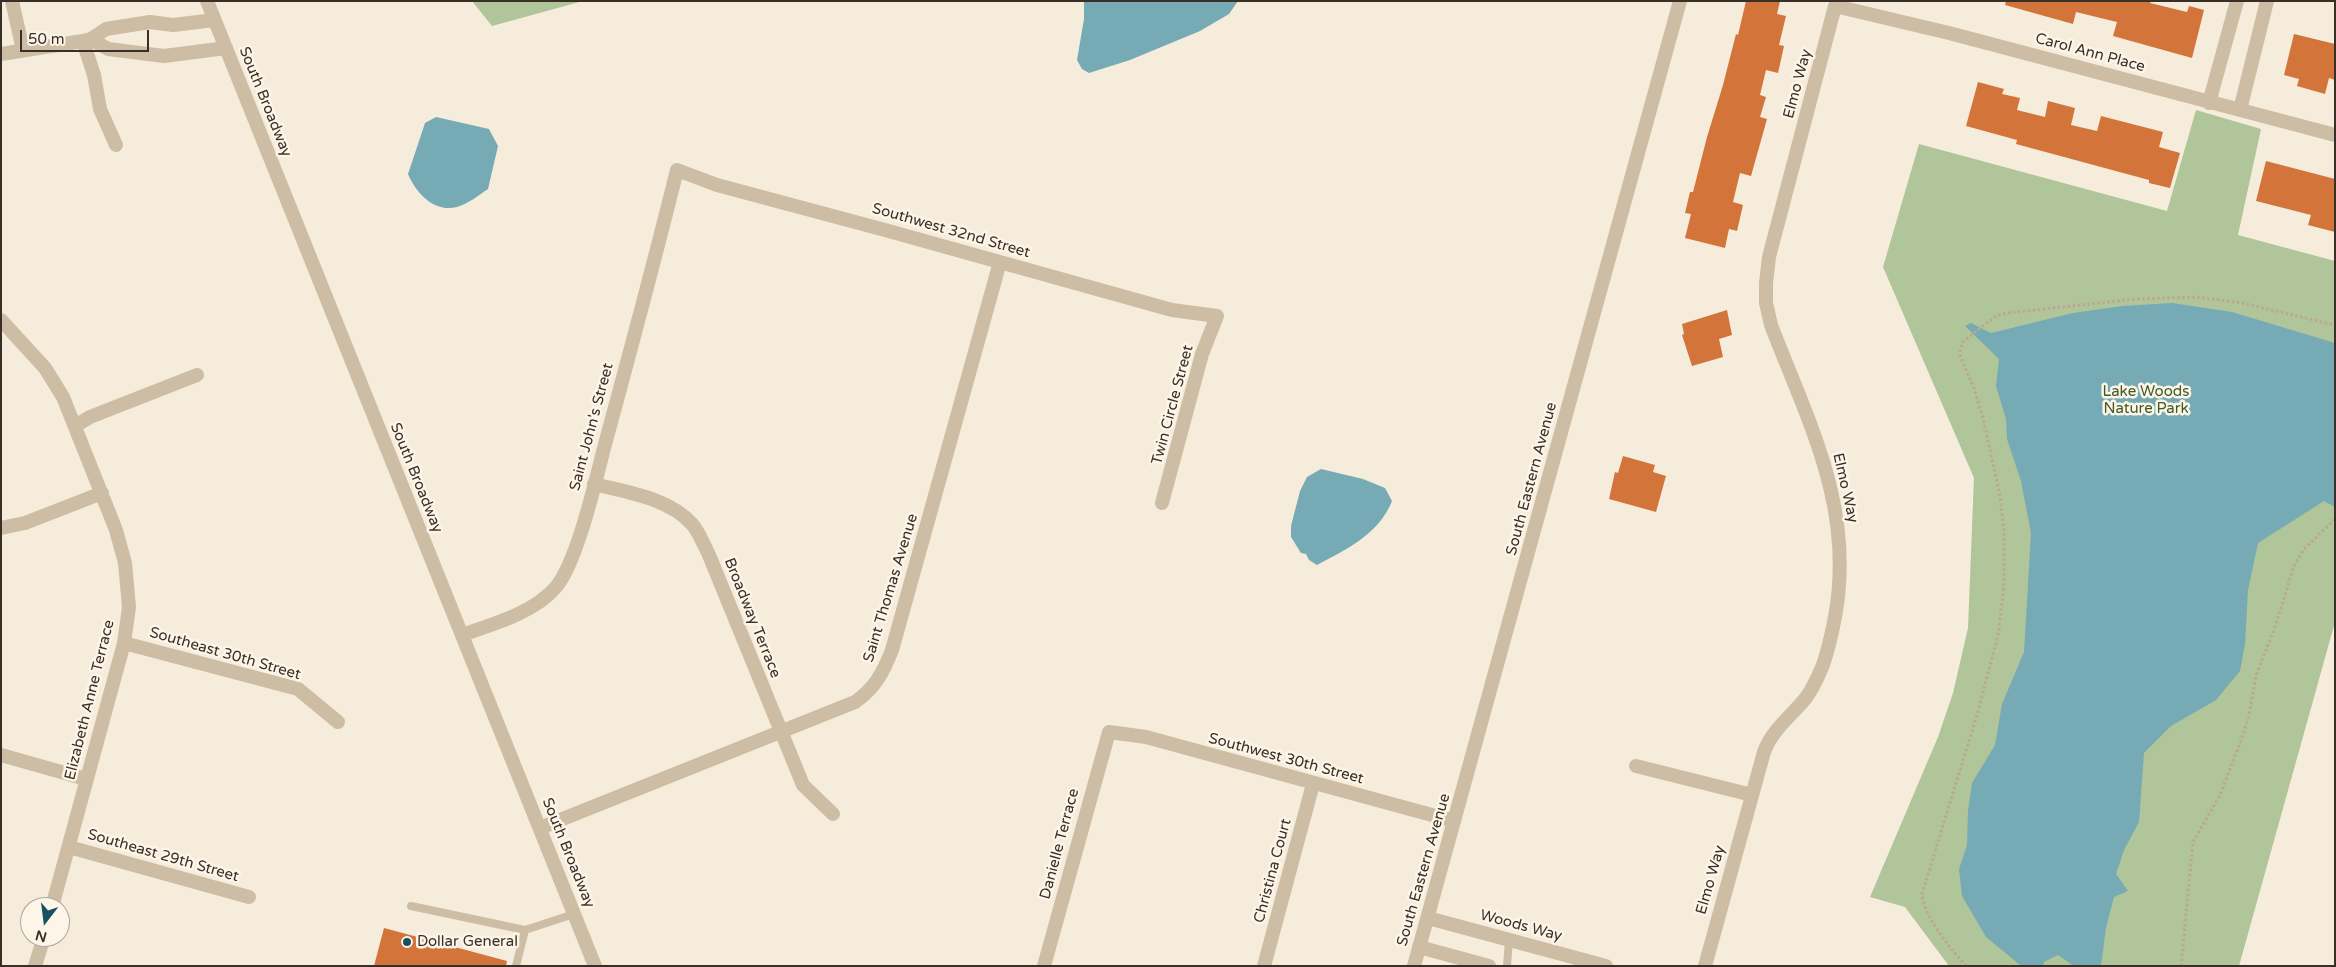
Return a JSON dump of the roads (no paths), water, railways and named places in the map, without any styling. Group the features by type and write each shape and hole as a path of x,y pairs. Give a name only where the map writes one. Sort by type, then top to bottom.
{"street":[{"path":"12,1 23,50"},
{"name":"South Broadway","path":"207,1 596,966"},
{"name":"South Eastern Avenue","path":"1414,966 1680,1"},
{"path":"2209,102 2237,1"},
{"path":"2240,110 2267,1"},
{"name":"Carol Ann Place","path":"1835,6 1949,33 2335,135"},
{"name":"Elmo Way","path":"1705,966 1770,737 1807,697 1823,664 1832,631 1841,582 1841,549 1827,470 1771,325 1766,303 1766,282 1773,242 1835,6"},
{"path":"1,54 87,40 106,29 115,27 150,22 173,25 214,20"},
{"path":"87,40 108,49 164,56 226,48"},
{"path":"87,40 100,109 116,145"},
{"name":"Saint John's Street","path":"462,635 522,611 542,600 555,588 566,572 594,484 678,170"},
{"name":"Southwest 32nd Street","path":"678,170 717,185 1172,310 1217,316"},
{"name":"Saint Thomas Avenue","path":"540,828 855,702 868,693 885,669 892,650 1000,262"},
{"name":"Twin Circle Street","path":"1162,503 1202,354 1217,316"},
{"name":"Elizabeth Anne Terrace","path":"1,320 45,368 63,396 116,530 125,563 129,607 124,643 55,897"},
{"path":"75,426 90,417 197,375"},
{"name":"Broadway Terrace","path":"594,484 666,506 682,514 693,525 709,555 802,785 833,814"},
{"path":"1,528 25,522 102,493"},
{"name":"Southeast 30th Street","path":"124,643 298,689 338,722"},
{"name":"Southwest 30th Street","path":"1109,732 1146,737 1454,821"},
{"name":"Danielle Terrace","path":"1044,966 1109,732"},
{"path":"1,755 86,779"},
{"path":"1636,766 1752,796"},
{"name":"Christina Court","path":"1264,966 1313,784"},
{"name":"Southeast 29th Street","path":"69,847 249,897"},
{"name":"Woods Way","path":"1428,918 1606,966"},
{"path":"35,966 41,947"},
{"path":"1419,947 1489,966"}],"lane":[{"path":"410,906 526,930 574,914"},
{"path":"516,966 526,930"},
{"path":"1507,966 1509,939"}],"water":[{"path":"1084,1 1238,1 1229,14 1200,31 1130,60 1089,73 1082,69 1077,60 1084,19"},
{"path":"436,117 489,129 498,146 488,189 461,206 449,208 433,204 416,188 408,174 425,123"},
{"path":"2172,303 2232,312 2335,343 2335,507 2324,501 2258,543 2248,590 2245,644 2240,671 2216,700 2171,726 2144,753 2139,822 2124,850 2116,874 2128,891 2114,897 2106,928 2101,966 2074,966 2058,955 2044,962 2043,966 2020,965 1986,937 1962,896 1959,869 1967,845 1968,811 1972,783 1995,745 2002,704 2024,652 2031,533 2021,481 2007,439 2006,419 1996,386 1999,359 1965,326 1971,323 1991,333 2073,313 2122,306"},
{"path":"1321,469 1363,479 1385,488 1392,501 1379,523 1370,532 1317,565 1309,560 1306,554 1301,553 1291,537 1291,526 1300,491 1307,477"}],"place":[{"name":"Dollar General","path":"407,942"}],"park label":[{"name":"Lake Woods Nature Park","path":"2146,400"}]}
